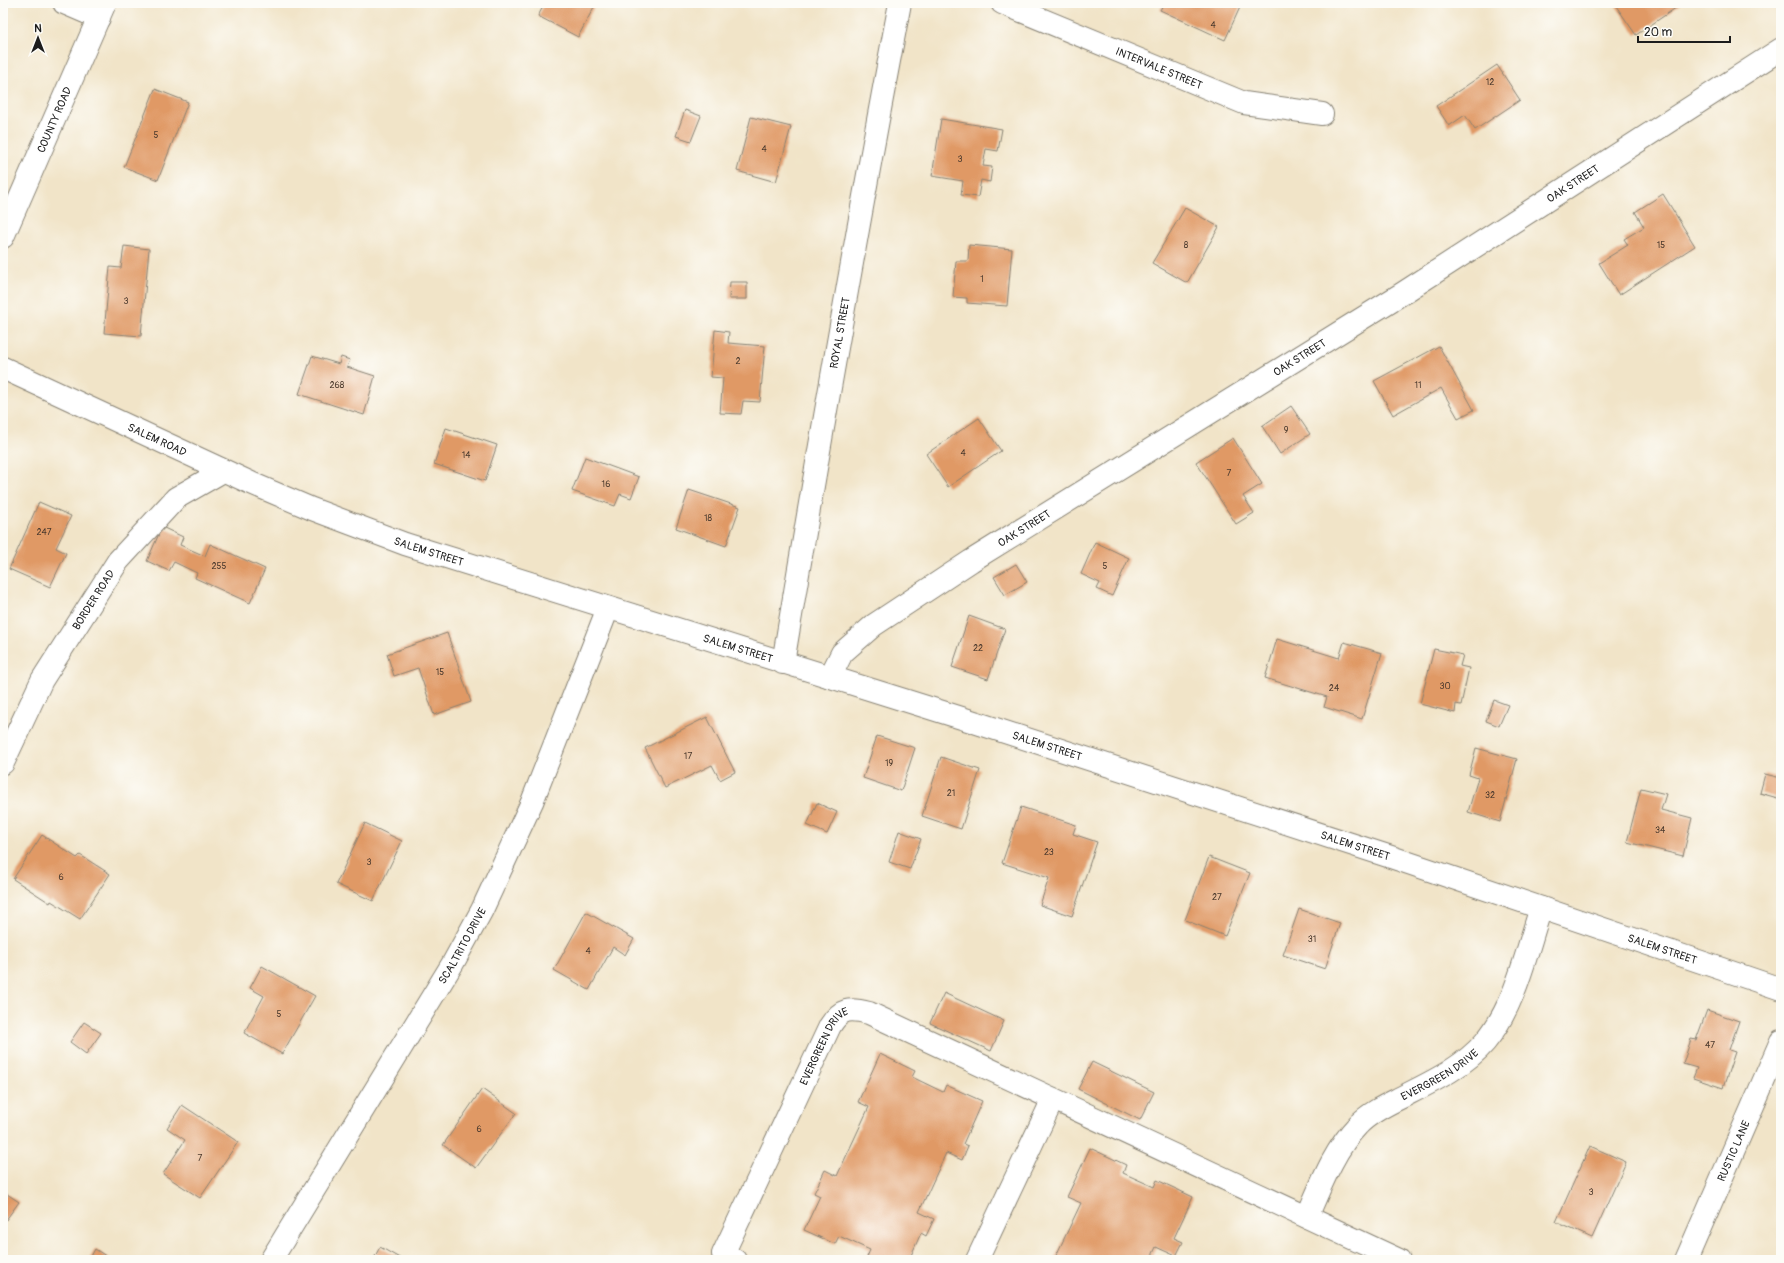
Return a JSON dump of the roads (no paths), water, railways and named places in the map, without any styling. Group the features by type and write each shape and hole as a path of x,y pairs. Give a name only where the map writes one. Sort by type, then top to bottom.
{"street":[{"path":"64,3 102,11"},
{"name":"ROYAL STREET","path":"783,662 836,343 882,88 900,3"},
{"name":"INTERVALE STREET","path":"1002,3 1244,103 1322,114"},
{"name":"COUNTY ROAD","path":"3,237 102,11"},
{"name":"OAK STREET","path":"830,677 842,653 853,642 874,625 926,590 978,556 1403,293 1781,49"},
{"name":"SALEM ROAD","path":"3,368 224,471 312,509"},
{"name":"BORDER ROAD","path":"3,763 42,680 118,561 176,498 224,471"},
{"name":"SALEM STREET","path":"312,509 419,548 1022,737 1541,908 1781,989"},
{"name":"SCALTRITO DRIVE","path":"271,1260 453,963 482,910 532,802 608,608"},
{"name":"EVERGREEN DRIVE","path":"1307,1217 1340,1148 1359,1124 1385,1106 1442,1076 1464,1062 1485,1042 1500,1020 1514,990 1541,908"},
{"name":"EVERGREEN DRIVE","path":"735,1260 723,1254 830,1026 836,1016 845,1010 858,1010 869,1013 1399,1260"},
{"name":"RUSTIC LANE","path":"1686,1260 1781,1042"},
{"path":"977,1260 1053,1099"}]}
